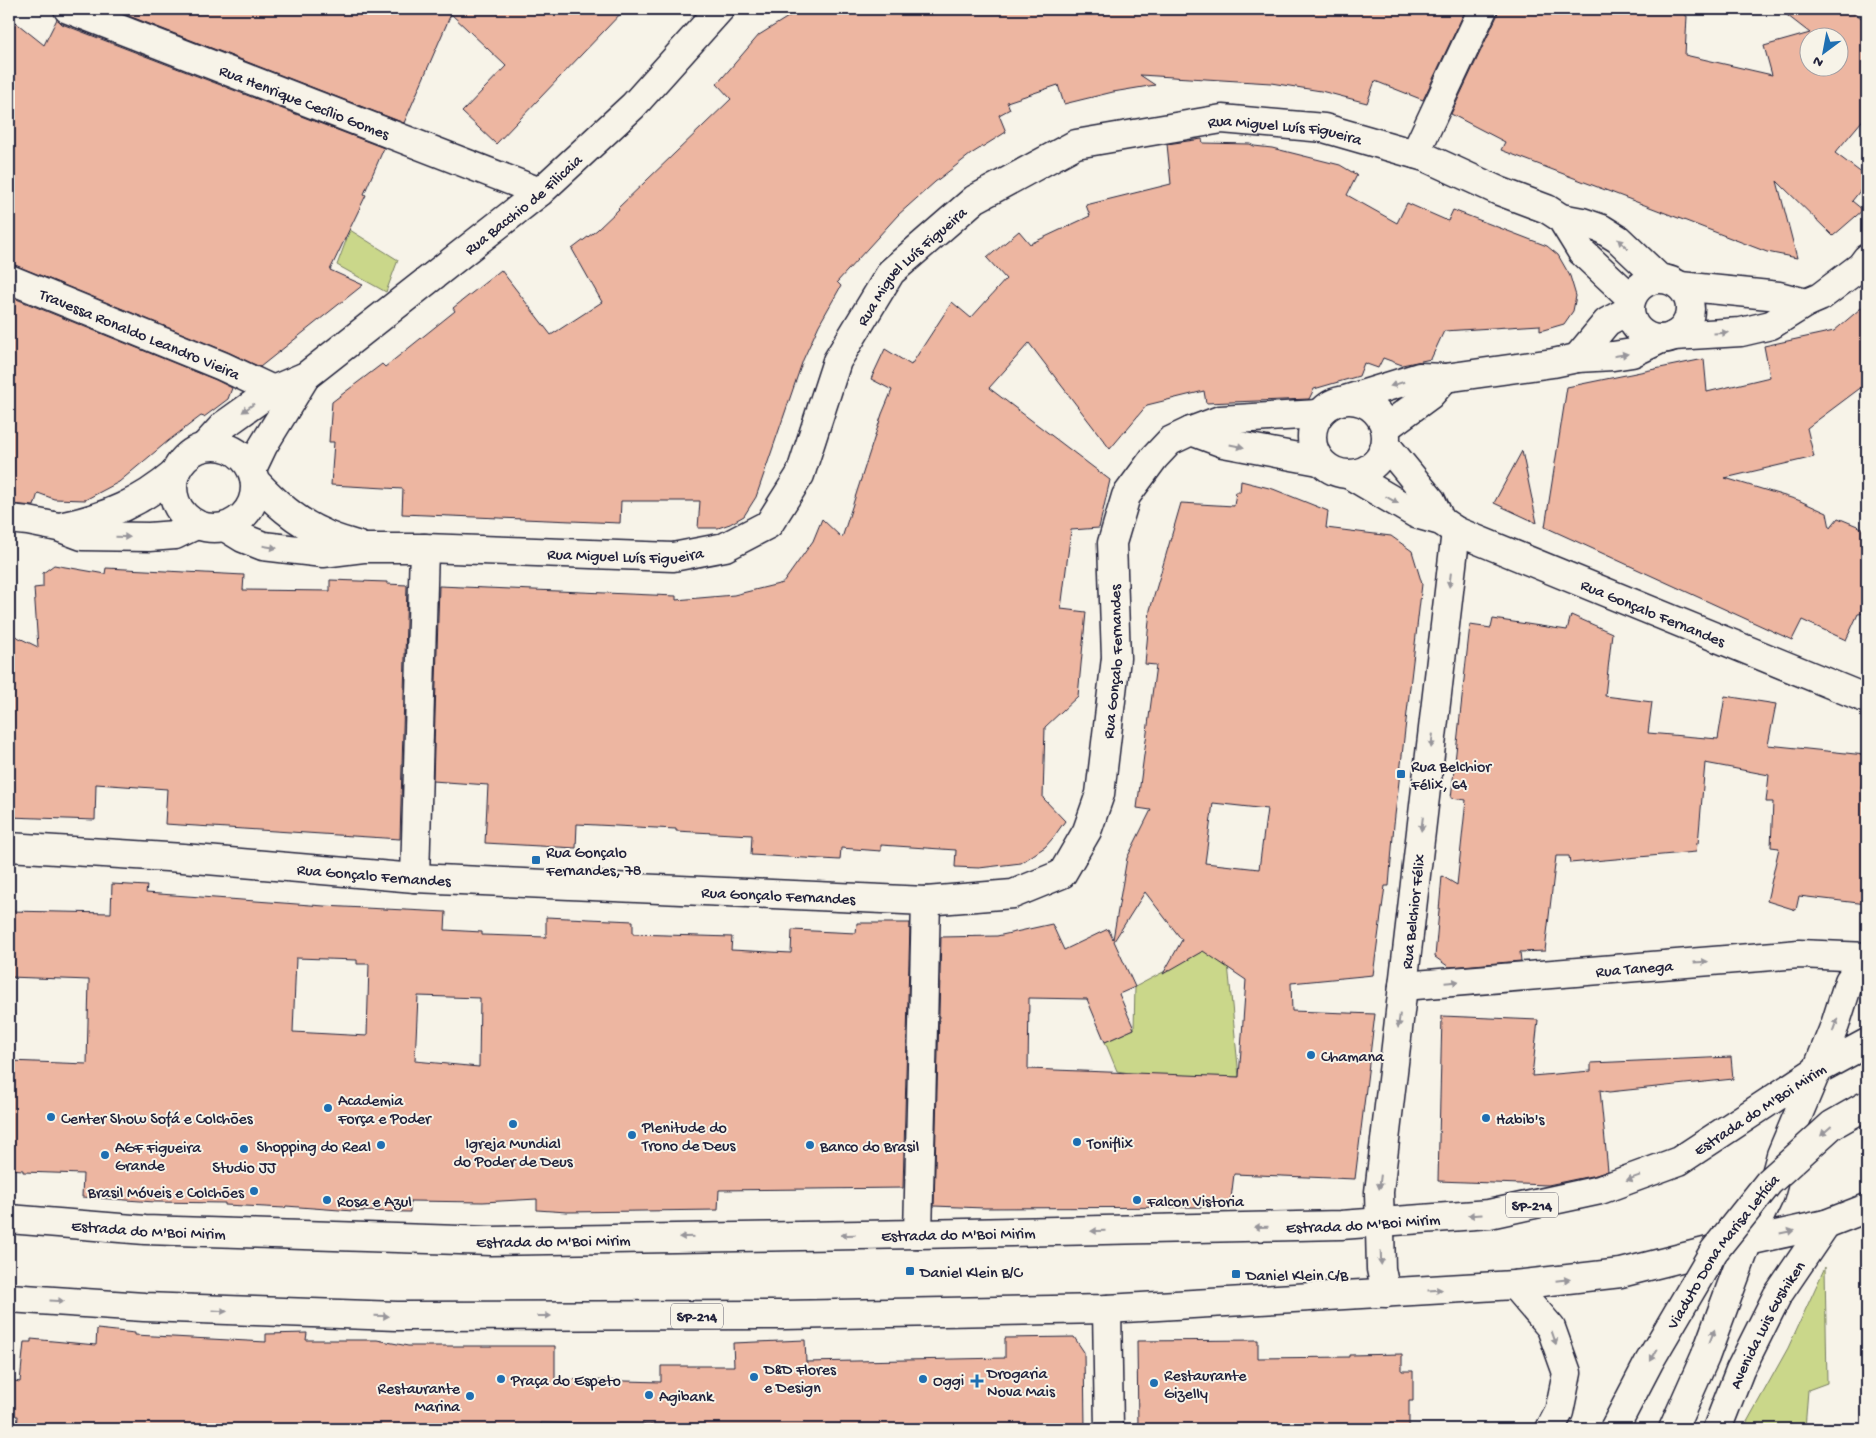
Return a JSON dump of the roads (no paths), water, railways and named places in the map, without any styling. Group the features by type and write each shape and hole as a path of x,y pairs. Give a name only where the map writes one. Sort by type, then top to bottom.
{"street":[{"name":"Rua Henrique Cecílio Gomes","path":"68,9 540,192"},
{"name":"Rua Bacchio de Filicaia","path":"205,446 224,425 273,390 306,376 540,192 633,106 720,9"},
{"path":"1415,154 1483,9"},
{"name":"Rua Miguel Luís Figueira","path":"225,527 243,538 263,546 324,553 363,548 424,548 673,557 725,547 769,524 800,475 837,361 891,272 975,199 1076,144 1222,119 1324,128 1426,157 1499,191 1546,209 1561,218 1602,229 1618,239 1669,282"},
{"path":"1561,218 1582,252 1630,304 1632,322 1639,331 1649,337 1667,338 1741,332 1771,325 1806,303 1820,297 1861,266 1867,258"},
{"name":"Travessa Ronaldo Leandro Vieira","path":"9,279 222,366 273,390"},
{"path":"1577,358 1606,322 1630,304 1637,288 1647,281 1779,296 1806,303"},
{"path":"1319,462 1312,447 1311,430 1318,414 1331,403 1419,377 1444,378 1577,358 1613,356 1632,353 1667,338 1682,329 1689,319 1690,307 1688,296 1669,282"},
{"name":"Rua Bacchio de Filicaia","path":"253,475 263,446 306,376"},
{"path":"1191,431 1222,443 1319,462 1333,472 1350,475 1366,471 1379,460 1386,436 1430,395 1444,378"},
{"path":"1348,399 1364,402 1378,413 1386,436 1448,526"},
{"name":"Rua Gonçalo Fernandes","path":"9,847 183,858 415,878 926,901 1014,894 1062,874 1087,831 1100,794 1116,658 1112,543 1126,496 1159,452 1170,441 1191,431 1220,420 1318,414"},
{"path":"205,446 219,446 232,450 244,458 253,475 255,496 249,510 239,521 225,527 210,529 196,525 184,516 175,504 172,489 174,474 181,461 192,452 205,446"},
{"path":"58,527 92,520 128,506 154,490 174,474"},
{"name":"Rua Miguel Luís Figueira","path":"253,475 273,500 297,518 321,533 363,548"},
{"name":"Rua Gonçalo Fernandes","path":"1350,475 1416,514 1867,699"},
{"path":"9,519 58,527 82,536 149,538 175,535 196,525"},
{"name":"Rua Belchior Félix","path":"1386,1293 1381,1269 1378,1192 1403,986 1448,526"},
{"path":"415,878 424,548"},
{"path":"918,1234 926,901"},
{"name":"Rua Tanega","path":"1403,986 1799,954 1867,957"},
{"path":"1672,1429 1705,1356 1748,1241 1770,1195 1781,1156 1835,1025 1849,981 1867,957"},
{"name":"Estrada do M'Boi Mirim","path":"9,1219 146,1230 491,1241 1341,1225 1489,1214 1600,1190 1679,1162 1817,1070 1867,1043"},
{"name":"Viaduto Dona Marisa Letícia","path":"1614,1429 1649,1362 1714,1251 1769,1182 1832,1125 1867,1105"},
{"path":"1745,1117 1760,1118 1772,1126 1782,1140 1781,1156"},
{"path":"1748,1241 1826,1224 1867,1208"},
{"name":"Avenida Luis Gushiken","path":"1717,1429 1740,1370 1777,1296 1826,1224"},
{"name":"SP-214","path":"9,1298 154,1308 397,1316 774,1315 1107,1309 1514,1285 1621,1273 1748,1241"},
{"path":"1514,1285 1551,1328 1567,1373 1559,1412 1550,1429"},
{"path":"1107,1309 1109,1429"}],"place":[{"name":"Rua Belchior Félix, 64","path":"1401,774"},
{"name":"Rua Gonçalo Fernandes, 78","path":"536,860"},
{"name":"Chamana","path":"1311,1055"},
{"name":"Academia Força e Poder","path":"328,1108"},
{"name":"Center Show Sofá e Colchões","path":"51,1117"},
{"name":"Habib's","path":"1486,1118"},
{"name":"Igreja Mundial do Poder de Deus","path":"513,1124"},
{"name":"Plenitude do Trono de Deus","path":"632,1135"},
{"name":"Toniflix","path":"1077,1142"},
{"name":"Shopping do Real","path":"381,1145"},
{"name":"Banco do Brasil","path":"810,1145"},
{"name":"Studio JJ","path":"244,1149"},
{"name":"AGF Figueira Grande","path":"105,1155"},
{"name":"Brasil Móveis e Colchões","path":"254,1191"},
{"name":"Rosa e Azul","path":"327,1200"},
{"name":"Falcon Vistoria","path":"1137,1200"},
{"name":"Daniel Klein B/C","path":"910,1271"},
{"name":"Daniel Klein C/B","path":"1236,1274"},
{"name":"D&D Flores e Design","path":"754,1377"},
{"name":"Praça do Espeto","path":"501,1379"},
{"name":"Oggi","path":"923,1379"},
{"name":"Drogaria Nova Mais","path":"977,1381"},
{"name":"Restaurante Gizelly","path":"1154,1383"},
{"name":"Agibank","path":"649,1395"},
{"name":"Restaurante Marina","path":"470,1396"}]}
